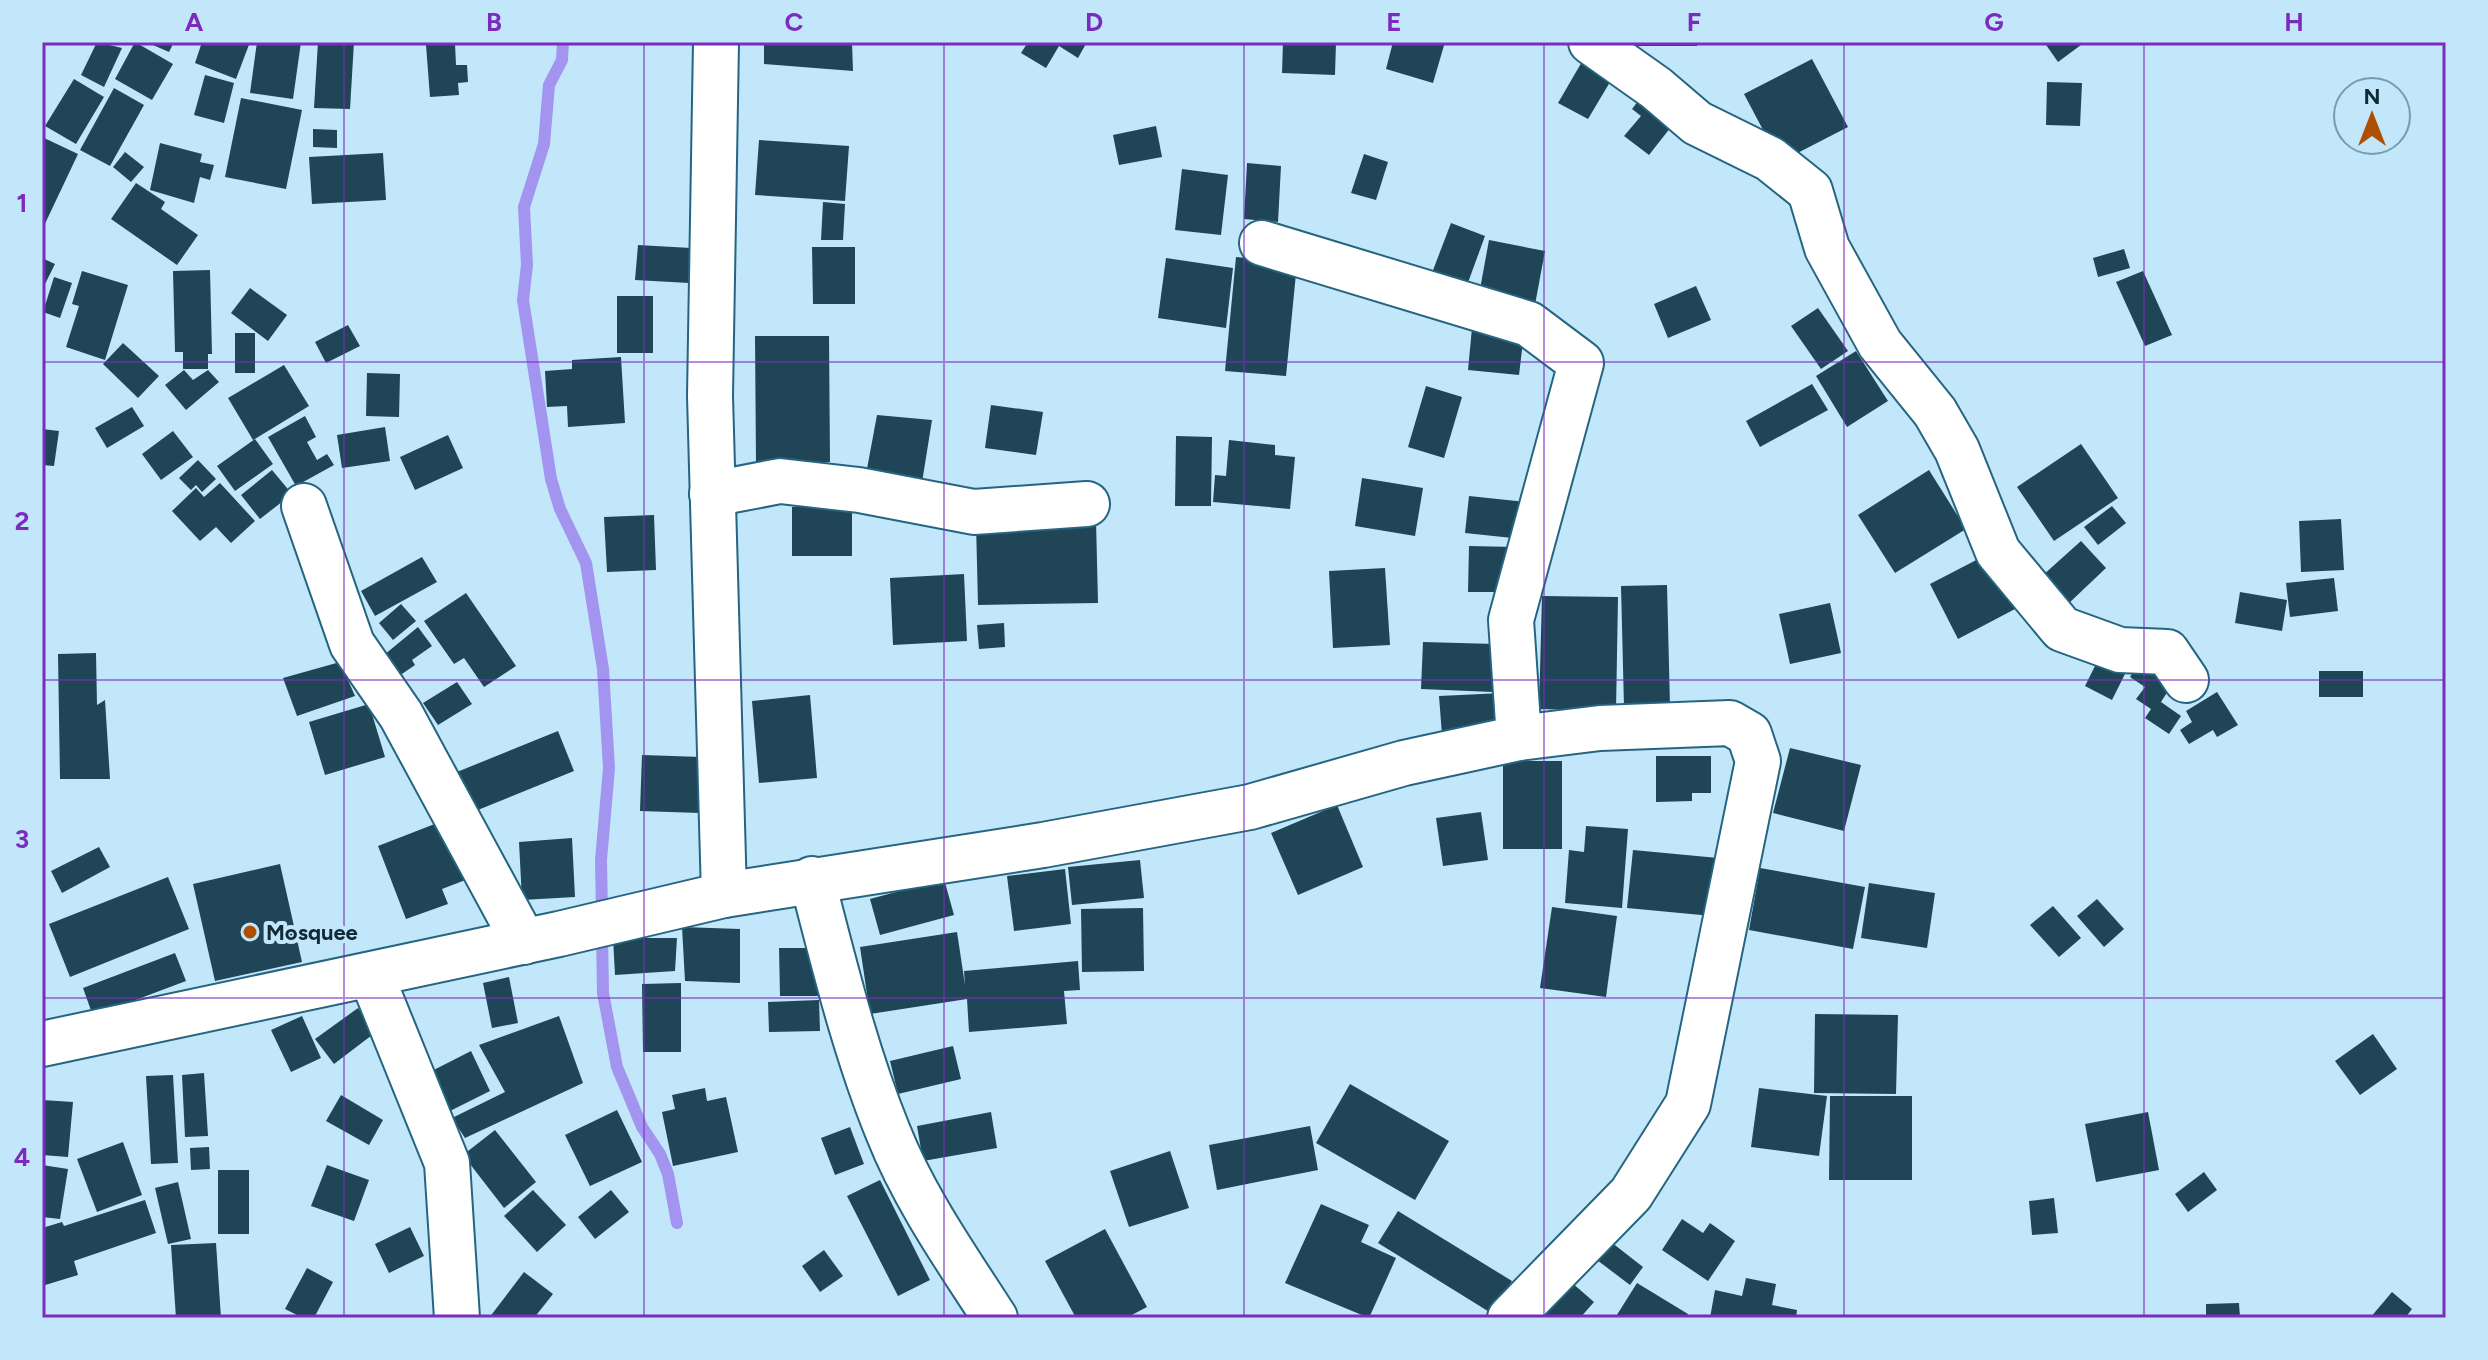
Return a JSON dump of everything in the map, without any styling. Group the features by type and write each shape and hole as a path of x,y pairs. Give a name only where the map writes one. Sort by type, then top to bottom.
{"street":[{"path":"716,42 712,494 724,895"},
{"path":"1591,42 1697,123 1770,159 1810,191 1827,248 1880,344 1935,412 1957,450 1998,552 2062,629 2120,650 2167,652 2186,680"},
{"path":"1262,243 1529,324 1581,363 1511,620 1519,738"},
{"path":"712,494 780,481 859,490 974,512 1087,504"},
{"path":"304,506 352,644 401,715 541,938"},
{"path":"42,1044 541,938 724,895 1043,845 1250,807 1404,763 1519,738 1600,728 1730,723 1749,734 1758,761 1688,1104 1631,1194 1510,1318"},
{"path":"812,879 839,983 888,1133 944,1239 995,1318"},
{"path":"371,975 447,1163 457,1318"}],"building":[{"path":"97,42 122,48 104,87 81,75"},
{"path":"135,42 173,64 152,100 115,79"},
{"path":"146,42 174,42 169,52"},
{"path":"202,42 250,42 236,79 195,63"},
{"path":"257,42 301,42 293,99 250,93"},
{"path":"318,42 354,42 350,109 314,108"},
{"path":"764,42 852,42 853,71 764,64"},
{"path":"1028,42 1087,42 1078,58 1059,46 1046,68 1021,53"},
{"path":"1283,42 1336,42 1335,75 1282,73"},
{"path":"1393,42 1445,42 1433,83 1386,69"},
{"path":"1633,42 1697,42 1697,46 1633,46"},
{"path":"2044,42 2085,42 2058,62"},
{"path":"455,44 456,65 467,65 468,82 458,83 459,95 430,97 426,45"},
{"path":"1812,59 1848,127 1780,162 1744,94"},
{"path":"1583,60 1613,77 1588,119 1558,103"},
{"path":"205,75 234,83 224,123 194,115"},
{"path":"74,79 104,97 76,144 45,126"},
{"path":"2047,82 2082,83 2080,126 2046,125"},
{"path":"114,88 144,105 110,166 80,150"},
{"path":"1645,92 1678,118 1649,155 1624,136 1641,116 1632,109"},
{"path":"241,98 302,110 286,189 225,177"},
{"path":"1156,126 1162,157 1119,165 1113,135"},
{"path":"313,129 337,130 337,148 313,147"},
{"path":"42,137 78,154 42,230"},
{"path":"759,140 849,146 845,201 755,195"},
{"path":"160,143 202,154 200,162 214,165 210,180 200,177 194,203 150,190"},
{"path":"125,152 144,167 131,182 113,167"},
{"path":"383,153 386,200 312,204 309,157"},
{"path":"1364,154 1388,162 1376,200 1351,193"},
{"path":"1247,163 1281,166 1278,222 1244,219"},
{"path":"1182,169 1228,175 1221,235 1175,230"},
{"path":"136,183 165,202 161,209 198,235 177,265 111,219"},
{"path":"823,202 845,204 843,240 821,240"},
{"path":"1451,223 1485,236 1462,299 1427,286"},
{"path":"1489,240 1545,251 1534,310 1478,300"},
{"path":"638,245 691,248 689,283 635,280"},
{"path":"812,247 855,247 855,304 813,304"},
{"path":"2124,249 2130,268 2098,277 2093,258"},
{"path":"1236,257 1297,263 1286,376 1225,371"},
{"path":"42,258 55,264 42,290"},
{"path":"1166,258 1233,268 1226,328 1158,318"},
{"path":"210,270 212,354 208,354 208,369 183,369 183,352 175,352 173,271"},
{"path":"82,271 128,285 105,360 66,347 79,306 72,304"},
{"path":"2143,271 2172,335 2145,346 2116,282"},
{"path":"54,277 72,283 60,318 43,312"},
{"path":"1696,286 1711,320 1668,338 1654,304"},
{"path":"250,288 287,315 268,341 231,313"},
{"path":"617,296 653,296 653,353 617,353"},
{"path":"1818,308 1848,351 1821,369 1791,326"},
{"path":"348,325 360,346 326,363 315,342"},
{"path":"1472,328 1524,333 1519,375 1468,370"},
{"path":"235,333 255,333 255,373 235,373"},
{"path":"755,336 829,336 830,462 756,463"},
{"path":"123,343 159,376 138,398 103,364"},
{"path":"1856,351 1888,401 1847,427 1816,376"},
{"path":"621,357 625,423 568,427 567,406 547,407 545,371 572,369 572,360"},
{"path":"284,365 309,406 253,440 228,398"},
{"path":"184,370 193,380 208,370 219,382 186,410 165,385"},
{"path":"367,373 400,374 399,417 366,416"},
{"path":"1812,384 1828,410 1760,447 1746,421"},
{"path":"1426,386 1462,397 1444,458 1408,447"},
{"path":"991,405 1043,412 1036,455 985,448"},
{"path":"132,407 144,426 107,448 95,428"},
{"path":"877,415 932,420 920,495 864,485"},
{"path":"305,416 316,437 307,442 317,460 327,454 334,465 296,486 268,437"},
{"path":"385,427 390,461 342,468 337,435"},
{"path":"42,429 59,431 54,466 42,465"},
{"path":"173,431 193,457 161,480 142,454"},
{"path":"448,435 463,468 415,490 400,457"},
{"path":"1176,436 1212,437 1211,506 1175,506"},
{"path":"255,439 273,464 235,491 217,466"},
{"path":"1229,440 1275,445 1275,455 1295,457 1290,509 1213,502 1215,475 1226,476"},
{"path":"2081,444 2118,498 2054,541 2017,487"},
{"path":"198,460 216,479 202,492 196,485 191,490 179,478"},
{"path":"272,470 292,494 260,519 241,495"},
{"path":"1929,470 1966,529 1895,573 1858,515"},
{"path":"1362,478 1423,488 1415,536 1355,526"},
{"path":"220,483 255,521 231,543 216,527 200,541 172,511 196,488 204,497"},
{"path":"1469,496 1527,502 1522,539 1465,533"},
{"path":"2112,506 2126,523 2098,545 2084,527"},
{"path":"792,507 852,507 852,556 792,556"},
{"path":"654,515 656,570 607,572 604,517"},
{"path":"2341,519 2344,570 2301,572 2299,521"},
{"path":"1096,520 1098,603 978,605 976,523"},
{"path":"2081,541 2106,568 2068,604 2042,576"},
{"path":"1469,546 1515,547 1514,592 1468,592"},
{"path":"1986,555 2015,609 1958,639 1930,584"},
{"path":"422,557 437,582 375,616 361,591"},
{"path":"1385,568 1390,645 1333,648 1329,571"},
{"path":"964,574 967,641 893,645 890,578"},
{"path":"2334,578 2338,611 2290,617 2286,583"},
{"path":"1667,585 1670,706 1624,707 1621,586"},
{"path":"2240,592 2287,600 2282,631 2235,623"},
{"path":"466,593 516,666 484,687 464,658 454,664 424,621"},
{"path":"1542,596 1618,597 1616,711 1539,709"},
{"path":"1830,603 1841,653 1790,664 1779,614"},
{"path":"401,604 416,621 393,640 379,623"},
{"path":"1004,623 1005,647 979,649 977,625"},
{"path":"418,627 432,646 412,660 415,665 399,676 384,655"},
{"path":"1423,642 1495,644 1493,692 1421,689"},
{"path":"96,653 97,705 105,700 110,779 60,779 58,654"},
{"path":"2145,654 2177,677 2161,702 2181,716 2169,734 2145,718 2151,709 2136,699 2145,687 2130,677"},
{"path":"2099,658 2126,672 2112,700 2085,686"},
{"path":"340,662 355,696 297,716 283,678"},
{"path":"2319,671 2363,671 2363,697 2319,697"},
{"path":"457,682 472,704 438,725 423,703"},
{"path":"2217,692 2238,725 2217,737 2213,730 2189,744 2180,730 2192,722 2186,711"},
{"path":"1503,693 1505,732 1442,735 1439,696"},
{"path":"810,695 817,778 759,783 752,701"},
{"path":"369,704 385,757 325,775 309,722"},
{"path":"558,731 574,771 473,812 457,772"},
{"path":"1790,748 1861,765 1844,831 1773,813"},
{"path":"642,755 702,757 700,813 640,811"},
{"path":"1656,756 1711,756 1711,793 1692,793 1692,801 1656,802"},
{"path":"1503,761 1562,761 1562,849 1503,849"},
{"path":"1337,805 1363,867 1298,895 1271,833"},
{"path":"1481,812 1488,860 1443,866 1436,818"},
{"path":"445,820 468,879 442,889 448,904 406,919 378,846"},
{"path":"1586,826 1628,829 1622,908 1565,903 1569,850 1584,852"},
{"path":"572,838 575,897 522,900 519,842"},
{"path":"99,847 110,867 62,893 51,871"},
{"path":"1633,850 1718,858 1712,916 1627,908"},
{"path":"1140,860 1144,898 1072,905 1068,867"},
{"path":"280,864 302,962 215,981 193,884"},
{"path":"1760,868 1865,887 1853,949 1749,930"},
{"path":"1065,869 1071,924 1014,931 1007,876"},
{"path":"168,877 189,929 70,977 49,924"},
{"path":"944,879 954,915 880,935 870,899"},
{"path":"1869,883 1935,893 1927,948 1861,938"},
{"path":"2097,899 2124,929 2104,947 2077,916"},
{"path":"2053,906 2081,938 2059,957 2030,925"},
{"path":"1552,907 1617,916 1606,997 1540,988"},
{"path":"1143,908 1144,971 1082,972 1081,909"},
{"path":"682,927 740,929 740,983 685,981"},
{"path":"957,932 965,985 964,971 1078,961 1080,990 1064,991 1067,1024 969,1032 967,999 870,1014 860,947"},
{"path":"613,938 677,938 675,971 615,975"},
{"path":"779,948 819,948 820,996 780,996"},
{"path":"175,953 186,981 93,1016 83,988"},
{"path":"509,977 518,1023 492,1028 483,983"},
{"path":"681,983 681,1052 643,1052 642,984"},
{"path":"819,1000 820,1031 769,1032 768,1002"},
{"path":"358,1008 376,1032 334,1064 315,1039"},
{"path":"1815,1014 1898,1015 1896,1094 1814,1093"},
{"path":"302,1016 321,1058 291,1072 271,1030"},
{"path":"559,1016 583,1083 465,1138 452,1118 505,1092 479,1045"},
{"path":"2373,1034 2397,1069 2360,1095 2335,1061"},
{"path":"953,1046 961,1079 898,1094 890,1061"},
{"path":"471,1051 490,1091 442,1115 422,1076"},
{"path":"204,1073 208,1136 185,1137 182,1075"},
{"path":"173,1075 178,1163 151,1164 146,1076"},
{"path":"1350,1084 1449,1141 1415,1200 1316,1143"},
{"path":"705,1088 707,1101 726,1097 738,1152 673,1166 662,1112 675,1109 672,1095"},
{"path":"1759,1088 1827,1096 1819,1156 1751,1147"},
{"path":"341,1095 383,1120 369,1145 326,1121"},
{"path":"1830,1096 1912,1096 1912,1180 1829,1180"},
{"path":"42,1100 73,1102 68,1157 42,1155"},
{"path":"617,1110 642,1162 590,1186 565,1135"},
{"path":"991,1112 997,1148 923,1161 917,1126"},
{"path":"2148,1112 2159,1170 2096,1182 2085,1124"},
{"path":"1310,1126 1318,1170 1217,1190 1209,1145"},
{"path":"850,1127 864,1164 835,1175 821,1138"},
{"path":"495,1130 536,1182 504,1208 463,1155"},
{"path":"123,1142 142,1195 97,1212 77,1159"},
{"path":"209,1147 210,1169 191,1170 190,1148"},
{"path":"1170,1151 1189,1208 1129,1227 1110,1171"},
{"path":"42,1165 68,1169 60,1219 42,1217"},
{"path":"327,1165 369,1180 354,1221 311,1206"},
{"path":"218,1170 249,1170 249,1234 218,1234"},
{"path":"2204,1172 2217,1190 2188,1212 2175,1194"},
{"path":"880,1180 930,1280 898,1296 847,1196"},
{"path":"178,1182 191,1239 168,1244 155,1188"},
{"path":"533,1190 566,1225 537,1252 504,1216"},
{"path":"611,1190 629,1212 595,1239 578,1217"},
{"path":"2054,1198 2058,1233 2032,1235 2029,1201"},
{"path":"145,1200 156,1233 74,1261 78,1275 42,1286 42,1228 62,1222 64,1226"},
{"path":"1321,1204 1369,1225 1361,1242 1396,1258 1369,1318 1285,1283"},
{"path":"1398,1211 1512,1281 1491,1313 1378,1243"},
{"path":"1682,1219 1703,1233 1710,1223 1735,1241 1708,1281 1662,1250"},
{"path":"410,1227 424,1256 389,1273 375,1244"},
{"path":"1105,1229 1147,1307 1126,1318 1076,1318 1045,1261"},
{"path":"1611,1242 1643,1267 1630,1285 1597,1260"},
{"path":"216,1243 221,1318 176,1318 171,1245"},
{"path":"824,1250 843,1276 820,1292 802,1266"},
{"path":"307,1268 333,1282 314,1318 303,1318 285,1309"},
{"path":"524,1272 553,1294 534,1318 489,1318"},
{"path":"1746,1278 1776,1284 1772,1305 1797,1310 1796,1318 1710,1318 1715,1290 1742,1296"},
{"path":"1571,1282 1594,1302 1580,1318 1541,1318"},
{"path":"1637,1283 1688,1314 1686,1318 1615,1318"},
{"path":"2392,1292 2412,1309 2405,1318 2370,1318"},
{"path":"2239,1303 2240,1318 2206,1318 2206,1304"}],"waterway":[{"path":"563,42 562,60 549,85 544,144 524,207 527,265 523,300 551,479 560,509 586,563 603,669 609,768 601,860 602,914"},
{"path":"602,933 603,993 617,1067 642,1127 660,1154 668,1174 677,1223"}],"place":[{"name":"Mosquee","path":"250,932"}]}
